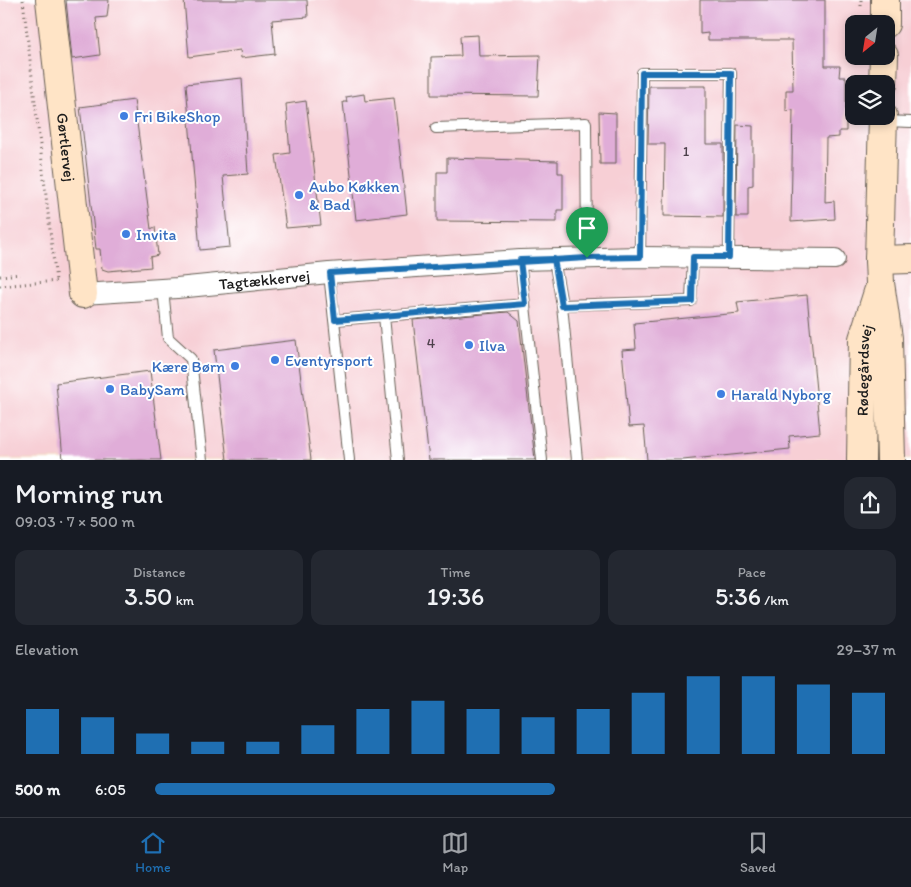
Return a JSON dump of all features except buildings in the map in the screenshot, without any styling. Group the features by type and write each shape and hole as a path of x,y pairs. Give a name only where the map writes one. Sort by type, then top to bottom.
{"street":[{"name":"Gørtlervej","path":"50,0 84,294"},
{"path":"885,0 885,15"},
{"name":"Rødegårdsvej","path":"883,125 880,271 888,338 890,460"},
{"name":"Tagtækkervej","path":"84,294 162,289 330,273 520,260 640,257 835,259"},
{"path":"880,271 911,258"},
{"name":"Rødegårdsvej","path":"861,460 863,339 880,271"},
{"path":"863,339 874,356 874,460"}],"lane":[{"path":"640,257 642,73 731,73 729,257"},
{"path":"895,120 911,122"},
{"path":"436,128 586,123 587,258"},
{"path":"562,306 692,301 693,257"},
{"path":"554,259 562,306 577,460"},
{"path":"520,260 542,460"},
{"path":"330,273 350,460"},
{"path":"162,289 168,338 191,359 202,460"},
{"path":"335,320 525,304"},
{"path":"384,316 398,460"}],"path":[{"path":"23,0 56,281"},
{"path":"0,276 20,274"},
{"path":"0,286 56,281 84,294"}],"shaded area":[{"path":"0,0 911,0 911,459 0,459"}],"place":[{"name":"Fri BikeShop","path":"124,116"},
{"name":"Aubo Køkken & Bad","path":"299,195"},
{"name":"Invita","path":"126,234"},
{"name":"Ilva","path":"469,345"},
{"name":"Eventyrsport","path":"275,360"},
{"name":"Kære Børn","path":"235,366"},
{"name":"BabySam","path":"110,389"},
{"name":"Harald Nyborg","path":"721,394"}],"route":[{"path":"587,258 520,260 330,273 335,320 525,304 520,260 554,259 562,306 692,301 693,257 729,257 731,73 642,73 640,257 587,258"}]}
